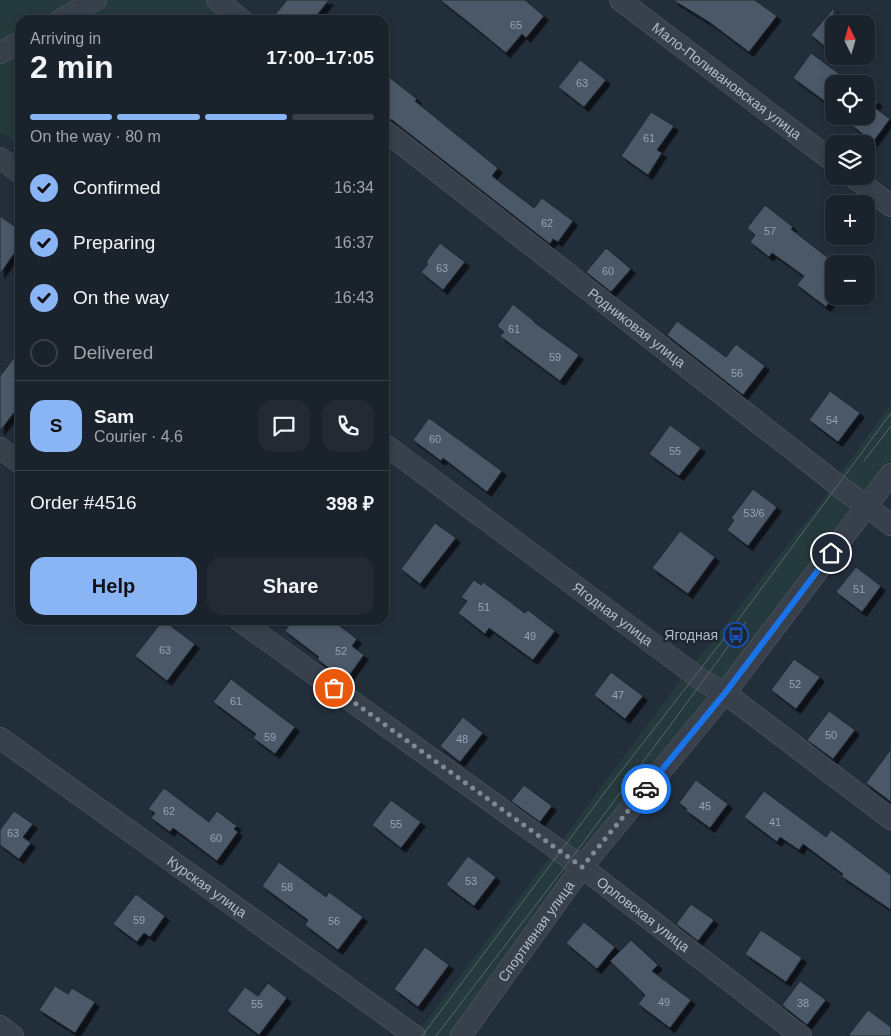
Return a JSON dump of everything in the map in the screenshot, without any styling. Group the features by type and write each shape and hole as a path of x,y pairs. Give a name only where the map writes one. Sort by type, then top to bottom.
{"street":[{"path":"69,15 96,0"},
{"path":"217,0 236,15"},
{"name":"Мало-Поливановская улица","path":"620,0 825,155"},
{"path":"0,53 15,45"},
{"name":"Родниковая улица","path":"389,134 891,525"},
{"path":"0,158 15,169"},
{"path":"864,185 891,206"},
{"path":"0,448 15,458"},
{"name":"Ягодная улица","path":"389,448 703,682 725,693 891,819"},
{"name":"Спортивная улица","path":"461,1036 582,867 725,693 891,474"},
{"name":"Орловская улица","path":"246,625 582,867 801,1036"},
{"name":"Курская улица","path":"0,738 415,1036"},
{"path":"0,1026 13,1036"}],"green space":[{"path":"0,0 227,0 221,15 15,15 15,142 0,133"},
{"path":"891,404 891,467 461,1036 415,1036 679,682 831,489"}],"building":[{"path":"287,0 329,0 317,15 275,15"},
{"path":"440,0 525,0 544,16 526,38 522,34 506,53"},
{"path":"673,0 755,0 777,16 749,52 709,22"},
{"path":"834,8 834,15 828,15"},
{"path":"825,19 825,47 811,35"},
{"path":"811,53 841,75 825,75 825,101 793,78"},
{"path":"580,60 606,80 584,107 558,87"},
{"path":"389,77 417,99 415,101 498,168 492,176 534,208 542,198 573,221 558,242 553,239 550,244 389,119"},
{"path":"875,108 890,119 875,139 875,135 864,135 851,125 875,125"},
{"path":"651,112 674,126 657,150 662,153 648,175 621,156"},
{"path":"765,205 793,227 791,229 825,255 826,307 797,285 804,276 772,253 769,257 750,242 755,235 747,228"},
{"path":"0,216 15,226 15,252 0,274"},
{"path":"440,243 465,262 443,290 421,272"},
{"path":"606,248 631,269 611,292 586,272"},
{"path":"513,304 579,355 560,381 500,336 504,332 497,326"},
{"path":"677,321 726,357 736,344 765,366 743,395 667,335"},
{"path":"15,356 15,412 0,431 0,376"},
{"path":"830,391 860,413 838,442 809,420"},
{"path":"429,418 502,471 487,492 443,458 441,461 413,440"},
{"path":"670,425 701,448 679,476 649,454"},
{"path":"753,489 777,507 748,546 727,530 734,520 731,518"},
{"path":"435,523 456,538 420,584 401,569"},
{"path":"680,531 715,557 688,594 652,568"},
{"path":"856,567 881,586 862,612 836,592"},
{"path":"474,580 481,585 483,582 525,613 528,610 555,631 533,660 489,628 485,634 458,613 467,601 461,597"},
{"path":"159,625 170,625 195,644 167,681 135,656"},
{"path":"289,625 339,625 357,639 352,646 364,655 345,681 317,659 319,657 285,631"},
{"path":"794,659 820,677 796,709 771,690"},
{"path":"611,672 643,696 625,719 594,695"},
{"path":"231,679 295,727 275,754 253,738 256,734 213,702"},
{"path":"829,711 855,730 833,759 807,740"},
{"path":"463,717 483,733 460,762 440,746"},
{"path":"891,749 891,802 866,783"},
{"path":"696,780 728,804 710,828 685,810 687,809 679,803"},
{"path":"524,785 552,806 540,822 511,801"},
{"path":"164,788 209,822 217,811 237,826 234,829 238,832 217,861 173,828 170,832 151,818 155,813 148,809"},
{"path":"764,791 826,837 831,830 891,875 891,910 841,876 843,874 803,844 799,850 780,837 777,842 744,817"},
{"path":"391,800 421,822 401,848 372,825"},
{"path":"14,811 33,824 23,837 31,843 19,859 0,845 0,830"},
{"path":"468,856 496,877 474,906 446,885"},
{"path":"279,862 326,897 329,892 363,917 338,950 305,925 308,920 262,886"},
{"path":"136,894 165,916 150,937 144,933 137,942 113,924"},
{"path":"691,904 714,920 698,941 676,924"},
{"path":"584,922 615,947 597,969 566,943"},
{"path":"761,930 802,958 786,982 745,954"},
{"path":"631,940 658,965 652,971 691,1000 670,1028 638,1004 645,995 610,961"},
{"path":"425,947 449,965 418,1007 394,989"},
{"path":"800,981 826,1000 807,1025 782,1005"},
{"path":"268,983 287,998 259,1035 227,1011 245,987 258,996"},
{"path":"55,986 68,994 72,988 95,1002 75,1033 39,1010"},
{"path":"868,1010 891,1027 891,1036 848,1036"}],"tram line":[{"path":"422,1036 605,792 733,627 891,413"},
{"path":"864,461 891,426"},
{"path":"436,1036 571,859 746,622"}],"way so far":[{"path":"334,688 582,867 646,789"}],"place":[{"name":"Ягодная","path":"736,635"}],"route":[{"path":"646,789 725,693 831,553"}]}
